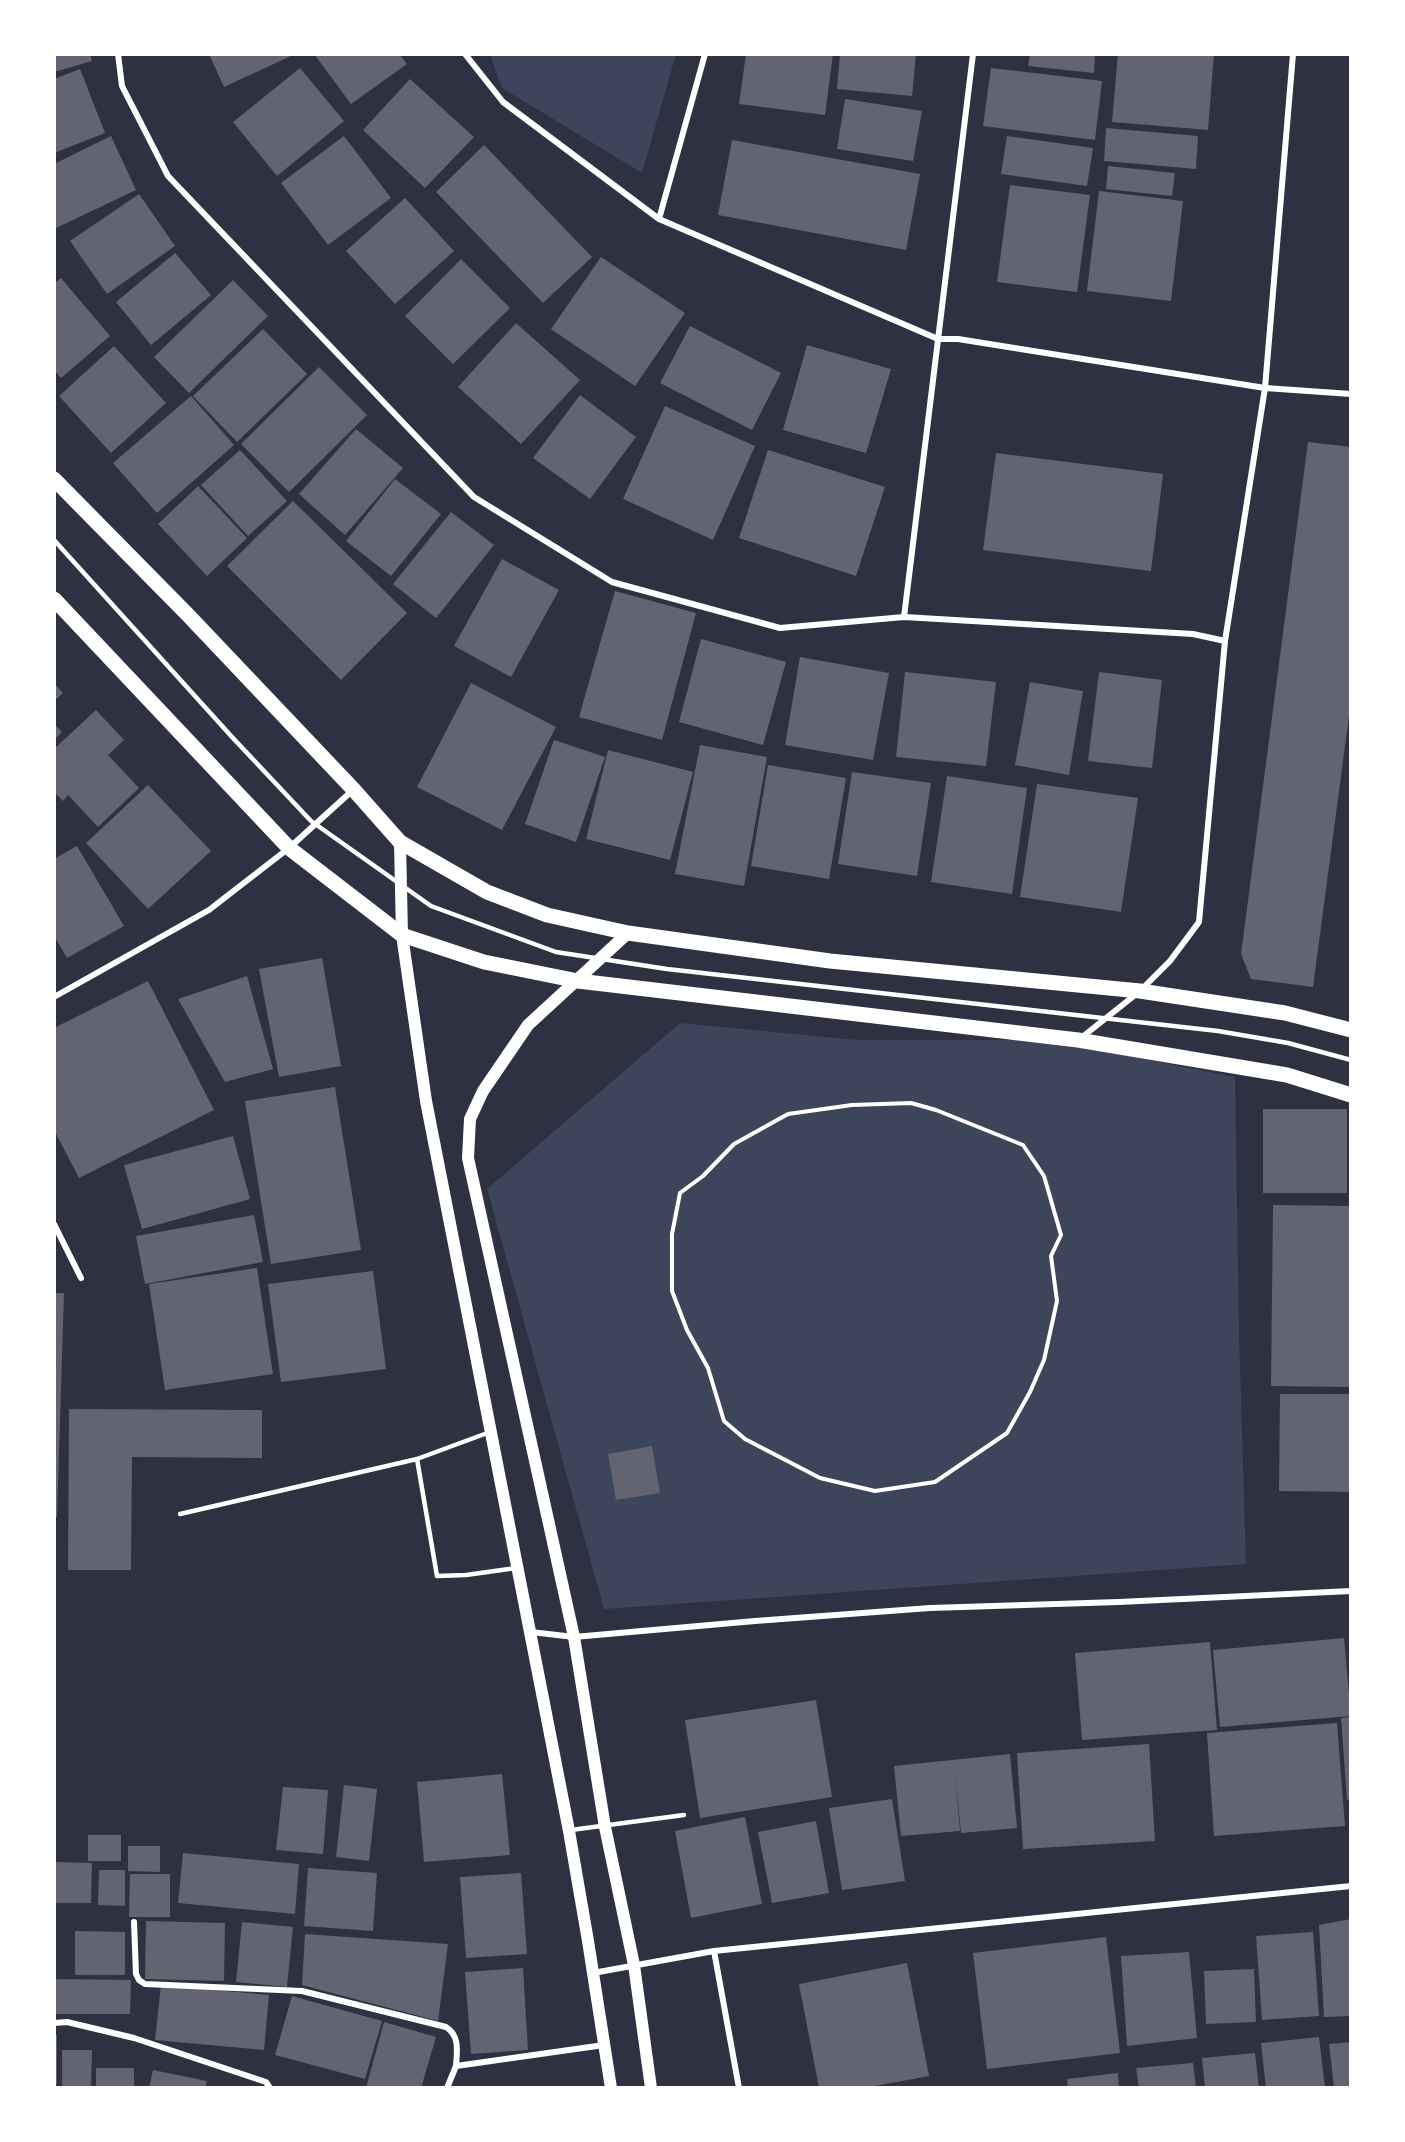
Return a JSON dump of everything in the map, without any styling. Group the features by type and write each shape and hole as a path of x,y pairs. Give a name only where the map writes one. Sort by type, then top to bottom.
{"main road":[{"path":"54,479 354,789 400,842 487,892 548,915 628,933 830,961 1140,991 1285,1013 1351,1030"},
{"path":"54,599 289,848 402,935 484,962 578,981 1078,1040 1287,1075 1351,1095"},
{"path":"400,842 402,935 426,1101 569,1831 611,2088"},
{"path":"628,933 528,1025 483,1091 470,1119 468,1158 574,1637 605,1827 634,1965 651,2088"}],"street":[{"path":"118,54 122,86 168,176 474,497 612,582 780,628 904,617 1193,634 1225,641"},
{"path":"465,54 503,102 659,219 938,339 958,339 1265,388 1351,394"},
{"path":"659,219 705,54"},
{"path":"904,617 973,54"},
{"path":"1078,1040 1140,991 1170,961 1199,922 1225,641 1265,388 1293,54"},
{"path":"54,997 209,910 289,848 354,789"},
{"path":"54,1224 81,1278"},
{"path":"531,1632 574,1637 755,1620 930,1608 1351,1591"},
{"path":"593,1973 714,1951 1351,1886"},
{"path":"134,1922 136,1974 145,1984 302,1991 446,2027 452,2031 458,2045 456,2066 447,2088"},
{"path":"714,1951 739,2088"},
{"path":"54,2022 67,2022 134,2038 266,2082 270,2088"},
{"path":"456,2066 605,2045"}],"lane":[{"path":"54,540 232,737 311,820 431,906 556,952 667,969 1218,1031 1288,1043 1351,1060"},
{"path":"180,1514 417,1459 490,1432"},
{"path":"417,1459 437,1576 466,1575 518,1568"},
{"path":"569,1831 684,1815"}],"path":[{"path":"911,1103 936,1110 1023,1146 1044,1176 1061,1235 1051,1257 1057,1301 1044,1360 1030,1392 1007,1433 935,1482 874,1491 820,1479 746,1439 724,1421 708,1368 687,1330 672,1291 672,1234 680,1193 703,1176 734,1144 788,1114 852,1105 911,1103"}],"shaded area":[{"path":"490,54 676,54 642,173 502,88"},
{"path":"680,1023 857,1040 1050,1040 1235,1077 1246,1564 604,1609 487,1189"}],"building":[{"path":"54,54 90,54 92,61 54,72"},
{"path":"209,54 290,54 291,56 224,87"},
{"path":"314,54 399,54 407,64 351,104"},
{"path":"746,54 833,54 825,115 739,104"},
{"path":"840,54 916,54 912,96 837,89"},
{"path":"1030,54 1095,54 1094,73 1028,66"},
{"path":"1118,54 1214,54 1208,130 1112,122"},
{"path":"300,68 344,121 277,176 233,122"},
{"path":"991,68 1102,81 1095,140 983,126"},
{"path":"80,69 105,133 54,153 54,79"},
{"path":"410,79 474,137 425,188 363,130"},
{"path":"845,99 922,111 913,161 837,149"},
{"path":"1106,128 1198,136 1196,169 1104,161"},
{"path":"111,136 136,190 54,229 54,164"},
{"path":"344,136 391,198 328,245 281,183"},
{"path":"1007,136 1093,148 1087,186 1001,174"},
{"path":"732,140 920,174 906,250 718,215"},
{"path":"484,145 592,257 543,303 436,192"},
{"path":"1108,166 1175,173 1172,196 1106,189"},
{"path":"1010,185 1090,195 1077,292 997,282"},
{"path":"1099,191 1183,201 1171,301 1087,291"},
{"path":"139,194 175,246 107,294 70,241"},
{"path":"405,198 454,251 395,304 346,251"},
{"path":"175,253 211,295 151,345 116,302"},
{"path":"601,257 685,313 635,386 551,329"},
{"path":"461,259 510,308 453,364 405,316"},
{"path":"61,278 110,336 61,378 54,370 54,284"},
{"path":"233,280 268,316 189,393 154,357"},
{"path":"516,323 580,380 521,444 458,387"},
{"path":"690,326 781,373 752,430 660,383"},
{"path":"263,329 307,374 237,442 193,396"},
{"path":"807,345 891,369 866,453 783,430"},
{"path":"114,346 166,403 111,453 59,396"},
{"path":"319,367 367,415 289,492 241,444"},
{"path":"580,395 636,437 590,499 533,458"},
{"path":"191,396 234,445 157,513 113,463"},
{"path":"665,406 755,446 713,540 623,499"},
{"path":"356,429 403,468 345,535 299,494"},
{"path":"1308,442 1351,447 1351,701 1313,987 1251,979 1241,954"},
{"path":"240,450 287,501 248,536 201,485"},
{"path":"768,450 885,487 856,576 739,538"},
{"path":"996,453 1163,474 1151,571 983,550"},
{"path":"395,479 441,514 391,576 346,541"},
{"path":"198,486 247,538 207,576 158,524"},
{"path":"293,501 407,613 341,680 227,566"},
{"path":"451,512 494,545 436,618 393,584"},
{"path":"502,559 559,590 511,677 454,646"},
{"path":"615,591 696,613 662,740 579,717"},
{"path":"701,639 786,662 763,745 679,722"},
{"path":"800,657 889,673 873,760 785,745"},
{"path":"905,672 996,682 986,766 896,757"},
{"path":"1099,672 1162,680 1152,768 1088,761"},
{"path":"1030,682 1083,691 1069,775 1015,765"},
{"path":"54,683 63,693 54,701"},
{"path":"471,683 556,727 502,830 417,787"},
{"path":"96,710 124,740 108,755 139,788 98,827 68,795 63,801 54,792 54,749"},
{"path":"54,724 62,732 54,740"},
{"path":"554,740 605,757 576,842 525,824"},
{"path":"700,745 767,757 744,886 675,874"},
{"path":"608,750 693,772 670,860 586,839"},
{"path":"768,765 846,778 829,879 751,866"},
{"path":"852,772 931,783 917,876 838,864"},
{"path":"947,776 1027,788 1012,894 931,882"},
{"path":"1037,784 1138,798 1121,912 1020,897"},
{"path":"148,785 211,851 148,909 86,843"},
{"path":"77,846 124,926 67,958 54,936 54,859"},
{"path":"322,958 341,1066 279,1077 259,969"},
{"path":"247,976 273,1069 225,1082 178,999"},
{"path":"148,981 214,1110 79,1178 54,1130 54,1028"},
{"path":"335,1087 361,1250 271,1264 245,1101"},
{"path":"1263,1109 1347,1109 1347,1193 1263,1193"},
{"path":"233,1136 250,1199 142,1229 124,1165"},
{"path":"1273,1205 1351,1206 1351,1387 1271,1386"},
{"path":"254,1215 263,1262 145,1284 136,1236"},
{"path":"257,1268 273,1374 165,1390 149,1284"},
{"path":"373,1271 386,1369 281,1382 268,1284"},
{"path":"54,1293 64,1293 57,1517 54,1517"},
{"path":"1280,1394 1351,1394 1351,1492 1279,1491"},
{"path":"69,1409 262,1410 262,1458 132,1457 131,1570 68,1570"},
{"path":"652,1446 660,1493 616,1500 608,1454"},
{"path":"1344,1638 1351,1716 1220,1727 1213,1650"},
{"path":"1210,1642 1217,1730 1082,1740 1075,1653"},
{"path":"816,1700 832,1797 700,1818 685,1720"},
{"path":"1351,1717 1351,1799 1347,1800 1341,1718"},
{"path":"1337,1723 1345,1826 1214,1836 1207,1733"},
{"path":"1149,1744 1155,1841 1023,1849 1017,1753"},
{"path":"1010,1754 1017,1828 961,1833 955,1772 960,1831 901,1836 894,1766"},
{"path":"502,1774 510,1855 424,1862 417,1782"},
{"path":"344,1785 377,1789 369,1861 336,1857"},
{"path":"283,1787 328,1790 323,1854 276,1850"},
{"path":"892,1799 905,1881 842,1890 829,1808"},
{"path":"745,1817 762,1904 691,1918 675,1831"},
{"path":"816,1821 829,1893 772,1903 758,1832"},
{"path":"88,1835 121,1835 121,1861 88,1861"},
{"path":"128,1846 160,1846 160,1872 128,1871"},
{"path":"183,1853 299,1864 295,1914 178,1903"},
{"path":"55,1862 92,1863 91,1903 54,1903"},
{"path":"308,1868 377,1873 373,1931 304,1926"},
{"path":"99,1870 125,1870 125,1906 98,1905"},
{"path":"521,1873 527,1954 466,1958 460,1877"},
{"path":"130,1874 170,1874 170,1917 129,1917"},
{"path":"1351,1919 1351,2016 1324,2017 1319,1925"},
{"path":"146,1921 225,1923 224,1981 145,1979"},
{"path":"242,1922 293,1927 287,1987 236,1982"},
{"path":"75,1931 125,1932 125,1975 75,1975"},
{"path":"1313,1932 1319,2016 1262,2020 1256,1936"},
{"path":"305,1934 448,1944 438,2021 302,1985"},
{"path":"1106,1937 1120,2053 987,2069 973,1953"},
{"path":"1189,1952 1197,2038 1127,2046 1121,1956"},
{"path":"907,1963 929,2076 864,2088 819,2088 799,1984"},
{"path":"523,1968 528,2050 471,2054 465,1972"},
{"path":"1254,1969 1256,2022 1206,2024 1204,1971"},
{"path":"54,1979 131,1980 130,2014 54,2014"},
{"path":"161,1985 269,1995 264,2050 155,2040"},
{"path":"292,1996 382,2021 365,2079 275,2055"},
{"path":"384,2022 436,2037 421,2088 366,2088"},
{"path":"54,2035 57,2035 57,2084 54,2084"},
{"path":"1319,2037 1325,2088 1266,2088 1261,2043"},
{"path":"1351,2042 1351,2088 1334,2088 1329,2044"},
{"path":"62,2050 92,2050 91,2088 62,2088"},
{"path":"1255,2053 1259,2088 1205,2088 1202,2058"},
{"path":"1193,2063 1196,2088 1139,2088 1136,2068"},
{"path":"96,2068 134,2068 134,2088 96,2088"},
{"path":"153,2070 207,2081 205,2088 149,2088"},
{"path":"1118,2073 1119,2088 1068,2088 1067,2079"}]}
